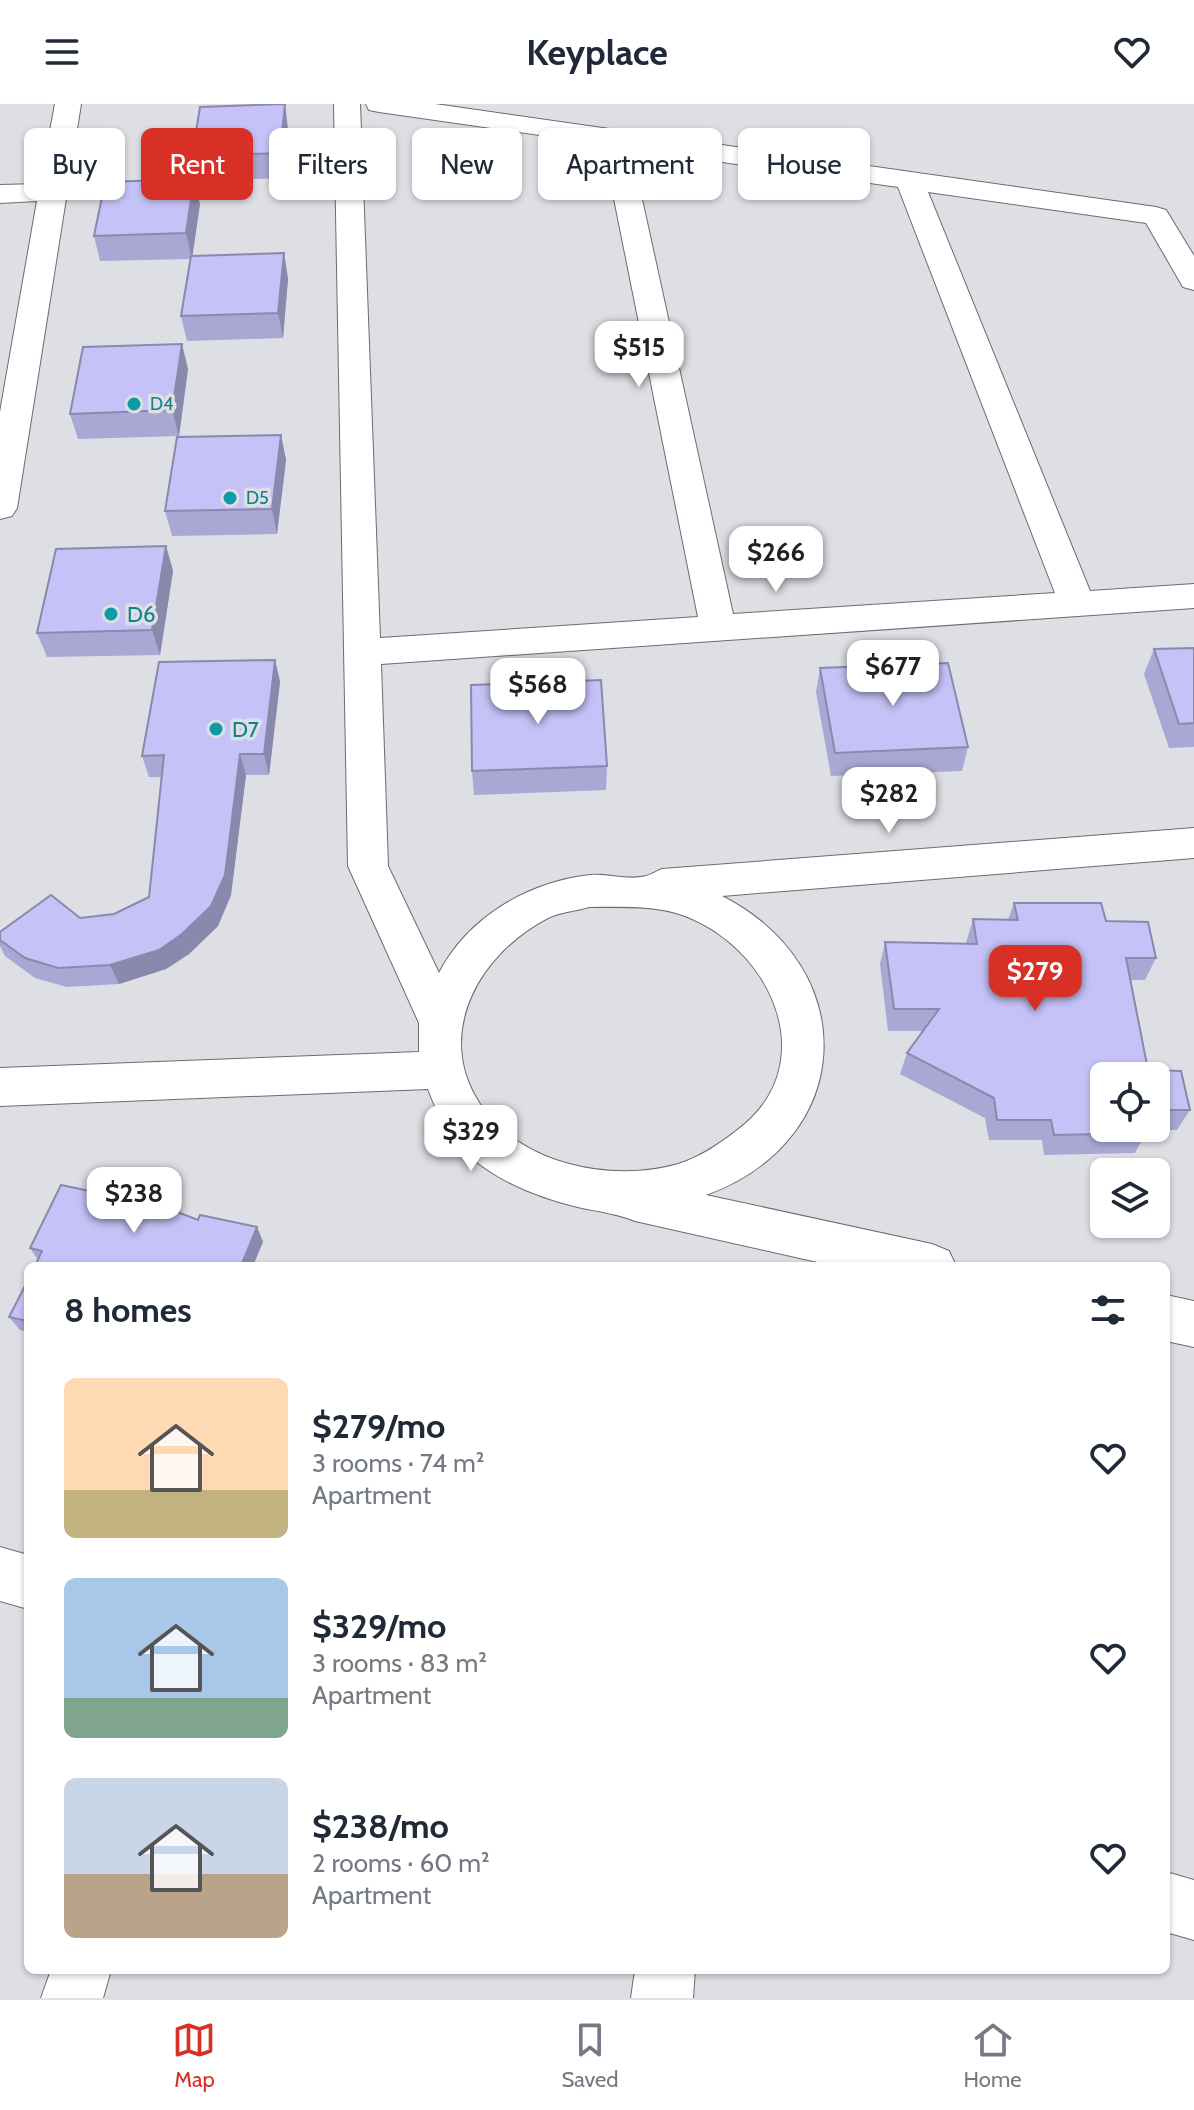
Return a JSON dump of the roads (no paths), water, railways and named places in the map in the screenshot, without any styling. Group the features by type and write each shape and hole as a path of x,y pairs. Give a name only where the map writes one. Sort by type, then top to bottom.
{"street":[{"path":"64,128 68,104"},
{"path":"347,104 368,866 440,1021"},
{"path":"379,104 546,128"},
{"path":"722,153 1156,216 1194,281"},
{"path":"909,180 1077,603"},
{"path":"0,194 24,193"},
{"path":"0,508 6,431 23,299 51,200"},
{"path":"628,200 718,628"},
{"path":"361,652 1194,596"},
{"path":"914,1262 554,1182 502,1156 463,1116 442,1070 440,1021 456,976 487,937 534,907 589,891 1194,843"},
{"path":"554,1182 615,1193 676,1187 731,1164 777,1125 801,1076 805,1024 787,975 752,934 704,905 648,891 589,891"},
{"path":"0,1087 442,1070"},
{"path":"1170,1319 1194,1324"},
{"path":"0,1574 24,1581"},
{"path":"1170,1903 1194,1910"},
{"path":"72,1998 80,1974"},
{"path":"662,1998 665,1974"}],"place":[{"name":"D4","path":"134,404"},
{"name":"D5","path":"230,498"},
{"name":"D6","path":"111,614"},
{"name":"D7","path":"216,729"}]}
